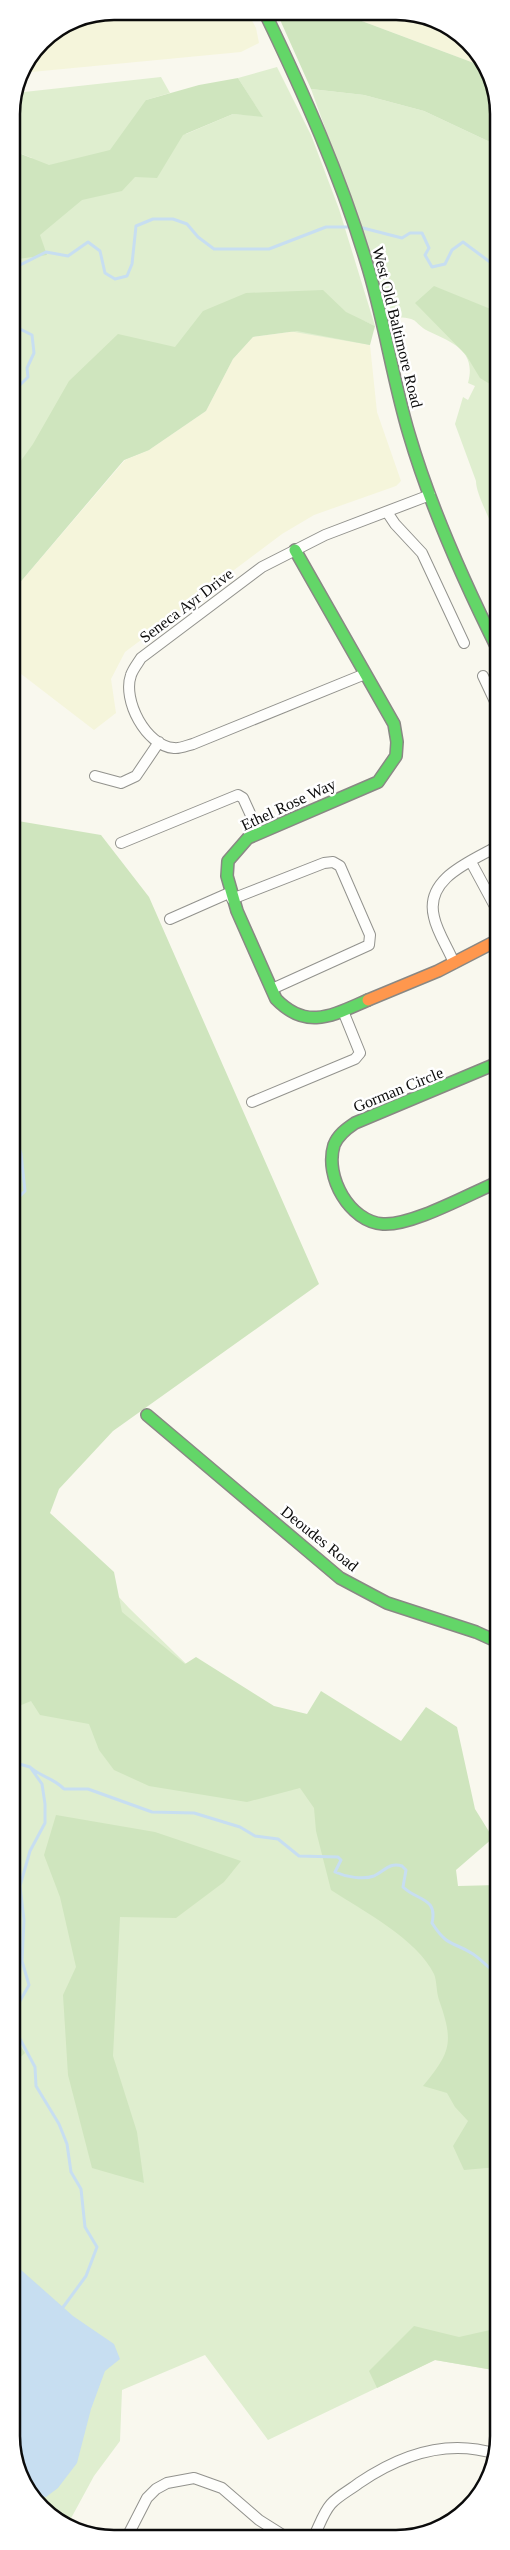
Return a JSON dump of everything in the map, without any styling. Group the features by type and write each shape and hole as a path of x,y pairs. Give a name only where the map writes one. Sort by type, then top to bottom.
{"street":[{"name":"West Old Baltimore Road","path":"268,20 307,101 336,172 359,238 385,332 408,434 430,495 474,602 490,634"},
{"name":"Seneca Ayr Drive","path":"160,742 143,729 129,695 131,675 141,658 262,567 325,535 430,495"},
{"path":"387,512 395,524 422,553 464,643"},
{"name":"Ethel Rose Way","path":"294,550 394,724 398,739 392,766 378,782 248,838 236,849 226,866 230,896 272,989 286,1011 300,1018 313,1020 343,1011 454,963 490,944"},
{"path":"95,776 121,783 136,776 160,742 175,749 193,744 365,674"},
{"path":"483,676 490,691"},
{"path":"121,843 238,795 243,798 259,833"},
{"path":"454,963 434,916 434,901 437,888 448,875 490,851"},
{"path":"170,919 324,863 333,862 340,866 370,935 369,944 272,989"},
{"path":"471,862 490,897"},
{"path":"252,1102 355,1058 360,1053 343,1011"},
{"name":"Gorman Circle","path":"490,1067 356,1122 337,1138 333,1152 333,1168 353,1212 367,1222 385,1225 401,1223 490,1185"},
{"name":"Deoudes Road","path":"147,1415 340,1578 387,1604 476,1632 490,1638"},
{"path":"317,2530 333,2502 372,2475 404,2457 424,2451 453,2447 488,2453"},
{"path":"130,2530 147,2498 156,2489 167,2483 194,2478 222,2488 259,2520 274,2530"}],"green space":[{"path":"108,20 252,20 256,28 259,43 241,52 30,72 39,57 57,39 78,27"},
{"path":"280,20 359,20 475,63 487,90 490,114 490,142 424,111 364,95 311,89"},
{"path":"359,20 402,20 432,27 453,39 475,63"},
{"path":"277,67 311,135 339,209 375,326 364,321 370,345 277,329 242,327 149,450 124,460 20,570 20,166 32,158 20,153 20,108 23,92 161,77 170,93 146,100 186,134 233,114 262,116 238,78"},
{"path":"238,78 263,117 233,114 183,135 157,178 135,177 122,191 82,200 40,235 47,255 20,259 20,154 49,165 110,150 146,100 199,85"},
{"path":"311,89 364,95 424,111 490,142 490,521 480,498 476,481 455,424 463,397 468,400 475,386 468,383 469,362 460,349 453,344 423,328 413,320 398,317 396,311 392,313"},
{"path":"434,286 490,309 490,384 480,378 466,355 415,303"},
{"path":"323,290 346,312 375,326 370,345 297,331 253,337 233,359 206,411 149,450 124,460 20,583 20,462 33,444 69,381 118,334 175,347 203,311 246,293"},
{"path":"297,331 370,345 377,412 401,481 396,486 314,515 282,534 125,652 111,679 116,713 94,730 20,673 20,583 125,460 149,450 206,411 233,359 253,337"},
{"path":"20,821 101,835 149,897 319,1284 113,1431 59,1489 50,1513 114,1572 122,1612 185,1664 196,1657 274,1706 307,1714 321,1691 401,1741 426,1707 457,1727 475,1809 490,1833 490,1841 456,1870 458,1886 490,1885 490,2168 464,2170 453,2146 468,2121 455,2107 447,2093 423,2086 444,2055 448,2037 434,1974 426,1961 402,1938 331,1890 316,1831 314,1808 300,1788 247,1802 149,1786 114,1770 99,1750 89,1724 40,1715 31,1701 20,1706"},
{"path":"20,824 54,835 24,1494 129,1608 448,1920 490,2035 490,2369 435,2360 268,2440 205,2355 122,2390 120,2441 94,2476 71,2519 57,2511 39,2493 27,2472 23,2460 20,2436"},
{"path":"56,1815 155,1832 241,1861 224,1882 176,1918 120,1917 113,2056 137,2132 144,2183 92,2168 68,2075 63,1995 76,1967 60,1897 44,1855"},
{"path":"20,2045 25,2053 20,2058"},
{"path":"414,2326 459,2337 490,2330 490,2369 435,2360 377,2388 369,2371"}],"water":[{"path":"20,2269 73,2316 114,2344 120,2359 105,2371 91,2409 77,2463 58,2488 46,2497 39,2493 30,2478 23,2460 21,2448"}],"waterway":[{"path":"20,265 46,252 68,256 88,242 100,251 105,273 115,279 127,276 132,264 136,226 153,219 173,219 187,224 198,237 214,249 269,249 326,227 351,227"},
{"path":"359,227 402,238 410,233 422,233 429,248 425,255 432,267 445,264 452,250 463,242 490,262"},
{"path":"20,329 32,335 34,353 27,368 28,377 20,385"},
{"path":"20,1151 25,1191 20,1196"},
{"path":"20,1764 30,1767 42,1784 45,1804 45,1823 30,1851 20,1886"},
{"path":"30,1767 56,1782 64,1789 88,1789 152,1812 194,1813 240,1827 255,1836 278,1839 299,1856 338,1857 341,1860 335,1872 344,1875 360,1878 370,1877 390,1866 402,1866 406,1870 403,1887 429,1904 432,1908 432,1923 442,1937 473,1954 490,1968"},
{"path":"20,1886 24,1920 22,1961 29,1985 20,2001"},
{"path":"20,2039 35,2067 36,2086 59,2124 67,2144 71,2172 81,2189 85,2227 97,2247 86,2276 61,2310"}],"traffic: fast":[{"path":"268,20 307,104 345,197 372,282 403,413 427,490 472,597 490,634"},
{"path":"295,550 394,724 397,742 396,756 378,782 248,838 228,861 227,876 237,911 276,999 287,1009 299,1015 320,1017 332,1015 368,1000"},
{"path":"490,1066 355,1123 338,1138 334,1145 332,1158 336,1184 350,1207 371,1221 383,1224 409,1220 424,1215 490,1186"},
{"path":"147,1415 340,1578 387,1603 490,1638"}],"traffic: slow":[{"path":"368,1000 438,971 490,944"}]}
